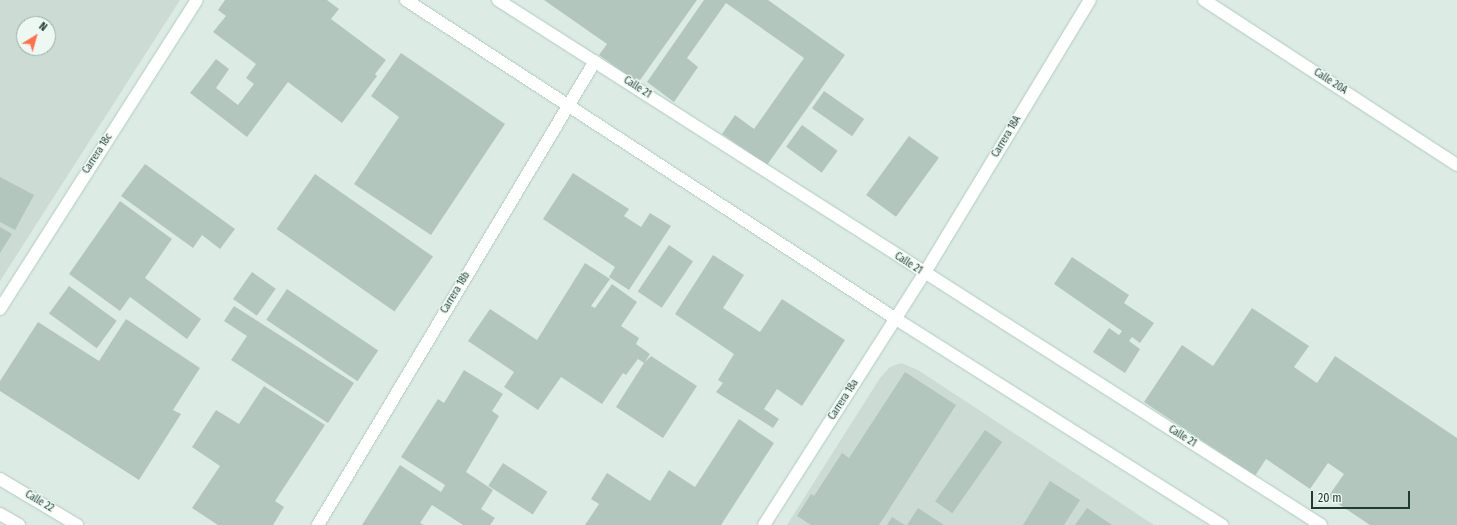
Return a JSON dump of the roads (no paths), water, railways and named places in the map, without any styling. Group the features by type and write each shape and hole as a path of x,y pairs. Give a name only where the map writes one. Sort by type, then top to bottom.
{"street":[{"name":"Carrera 18c","path":"0,309 197,0"},
{"path":"406,0 896,319 1222,525"},
{"name":"Calle 21","path":"498,0 924,274 1321,525"},
{"name":"Carrera 18A","path":"924,274 1090,0"},
{"name":"Calle 20A","path":"1204,0 1457,165"},
{"name":"Carrera 18b","path":"318,525 595,61"},
{"name":"Carrera 18a","path":"764,525 924,274"},
{"name":"Calle 22","path":"0,479 77,525"},
{"path":"0,514 19,525"}]}
